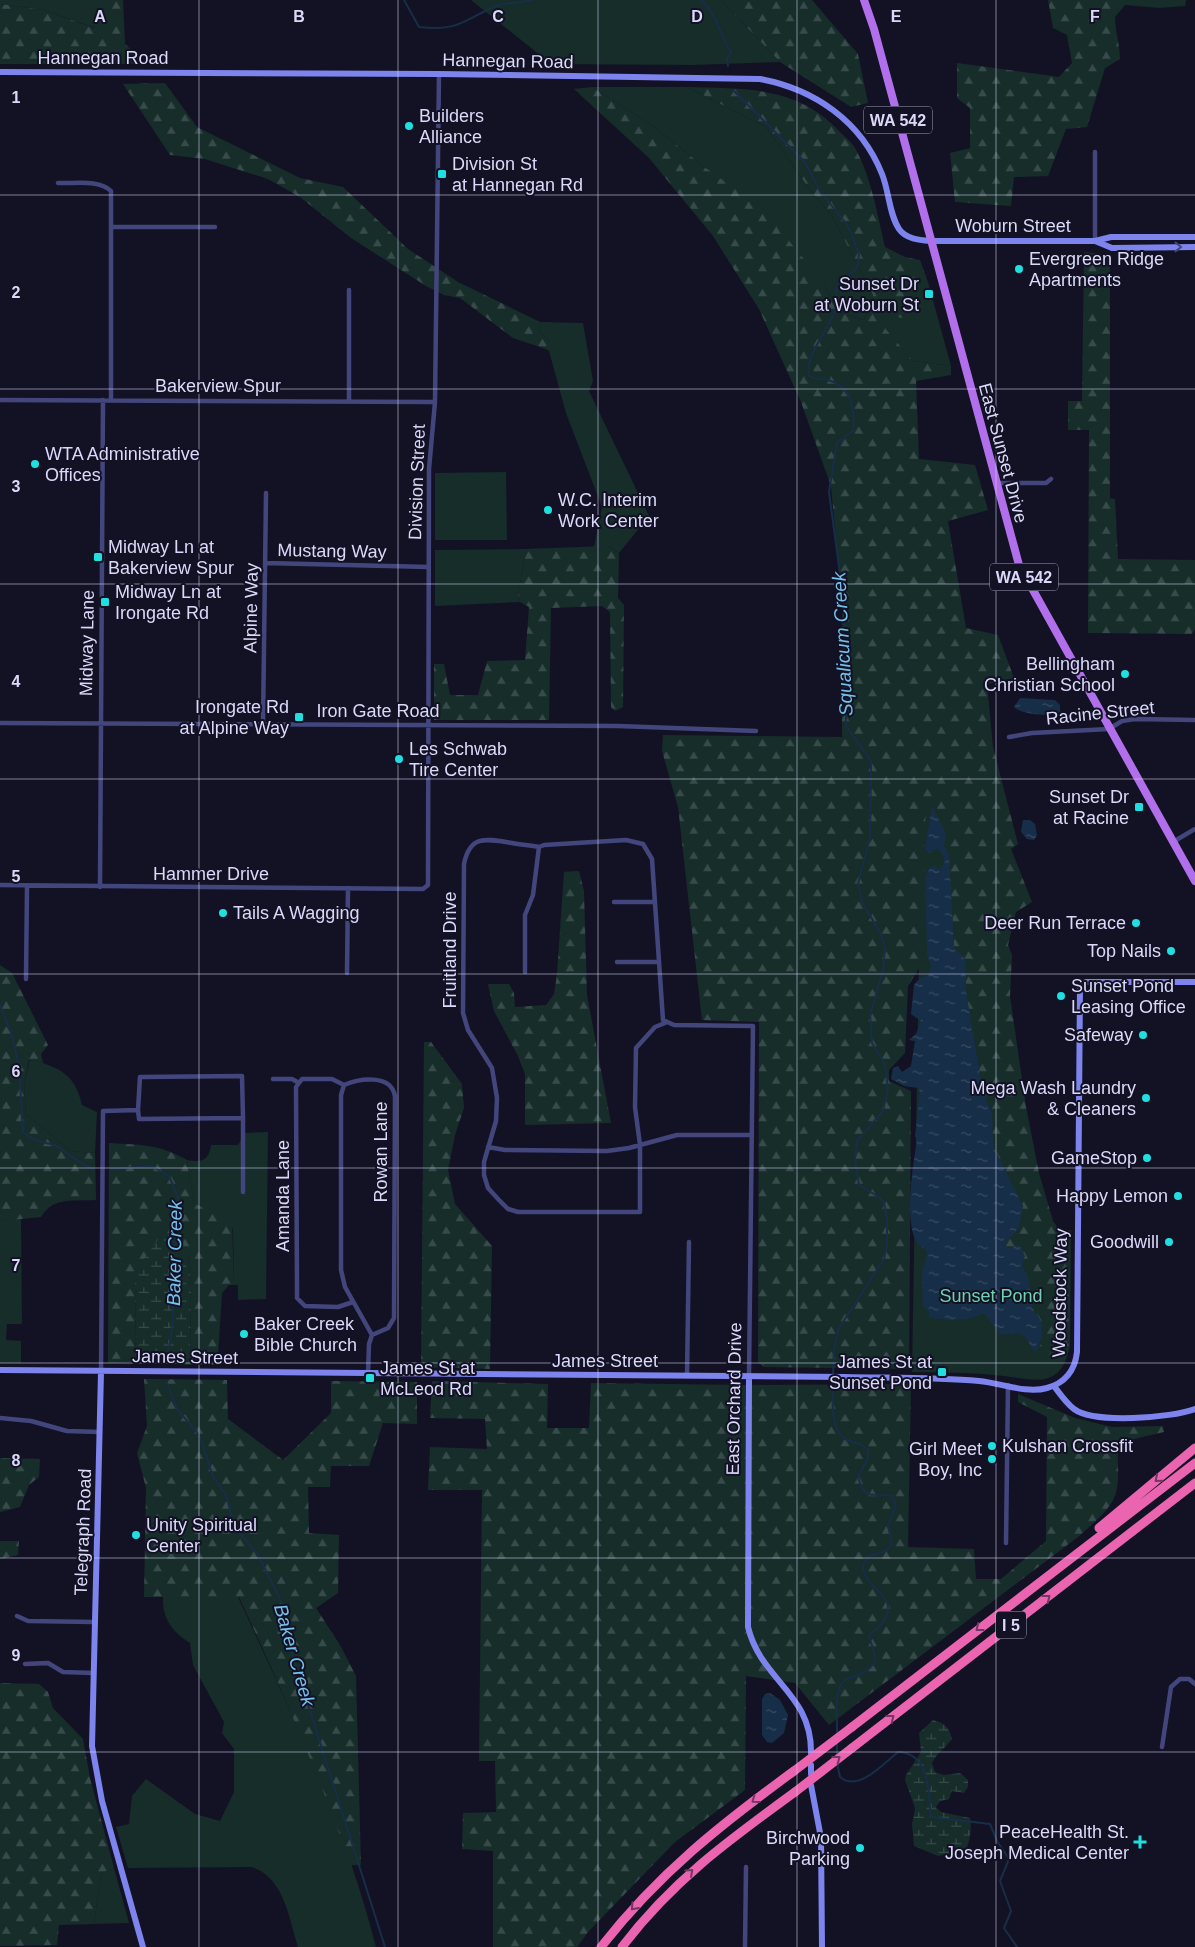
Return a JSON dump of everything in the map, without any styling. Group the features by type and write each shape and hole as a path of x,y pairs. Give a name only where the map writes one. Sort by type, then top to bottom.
{"highway":[{"path":"1087,1544 1098,1529 1195,1448"},
{"name":"I 5","path":"601,1947 642,1898 719,1826 852,1728 1087,1544 1195,1463"},
{"name":"I 5","path":"622,1947 659,1903 715,1850 795,1792 1195,1483"},
{"path":"1171,1502 1183,1498 1195,1490"}],"main road":[{"name":"East Sunset Drive","path":"864,0 874,29 1013,549 1024,578 1195,881"},
{"name":"Hannegan Road","path":"0,72 439,74 747,78 795,88 820,101 856,128 871,150 882,174 899,228 908,236 931,241"},
{"name":"Woburn Street","path":"931,241 1095,241 1111,237 1195,237"},
{"name":"Woburn Street","path":"1095,241 1112,248 1195,248"},
{"name":"Woodstock Way","path":"1054,1386 1069,1374 1077,1352 1080,988 1082,984 1195,982"},
{"name":"James Street","path":"0,1370 749,1377 846,1376 978,1381 1039,1389 1054,1386"},
{"name":"Telegraph Road","path":"101,1372 92,1746 97,1778 143,1947"},
{"name":"East Orchard Drive","path":"749,1377 748,1628 756,1650 765,1666 792,1694 801,1708 810,1730 811,1753"},
{"path":"1054,1386 1074,1410 1093,1416 1169,1416 1195,1409"},
{"path":"811,1764 811,1774"},
{"path":"811,1785 821,1838 822,1947"}],"street":[{"name":"Division Street","path":"423,889 428,884 429,458 435,402 439,74"},
{"path":"1095,152 1095,241"},
{"path":"58,183 106,186 111,191 111,400"},
{"path":"111,227 214,227"},
{"path":"349,290 349,401"},
{"name":"Bakerview Spur","path":"0,400 435,402"},
{"name":"Midway Lane","path":"100,887 103,400"},
{"path":"996,483 1046,483 1051,479"},
{"name":"Alpine Way","path":"264,724 266,493"},
{"name":"Mustang Way","path":"266,563 429,567"},
{"name":"Racine Street","path":"1009,737 1032,733 1109,728 1122,721 1135,719 1195,720"},
{"name":"Iron Gate Road","path":"0,723 618,726 756,731"},
{"path":"1173,842 1195,829"},
{"name":"Fruitland Drive","path":"490,839 539,847 544,845 626,840 638,842 647,848 652,859 654,902 663,1018 665,1022 654,1027 636,1048 635,1107 640,1145 640,1212 518,1212 508,1209 488,1188 484,1162 496,1121 497,1098 492,1068 468,1030 463,1013 464,864 470,846 490,839"},
{"path":"525,972 525,916 534,887 539,847"},
{"name":"Hammer Drive","path":"0,885 27,887 423,889"},
{"path":"26,979 27,887"},
{"path":"347,973 348,888"},
{"path":"614,902 654,902"},
{"path":"618,962 659,962"},
{"name":"East Orchard Drive","path":"665,1022 674,1025 753,1026 749,1377"},
{"path":"243,1118 139,1119 140,1077 242,1076 243,1118 243,1192"},
{"path":"273,1080 292,1079 299,1083 302,1079 332,1079 344,1085 341,1096 340,1270 344,1287 372,1335 369,1344 368,1374"},
{"name":"Rowan Lane","path":"344,1085 356,1080 382,1081 391,1086 395,1096 394,1318 388,1328 372,1335"},
{"name":"Amanda Lane","path":"299,1083 296,1087 297,1298 305,1306 338,1307 353,1302"},
{"name":"Telegraph Road","path":"101,1372 103,1111 138,1110"},
{"path":"488,1147 505,1150 607,1151 640,1145 677,1135 752,1135"},
{"path":"687,1376 688,1242"},
{"path":"1006,1543 1008,1385"},
{"path":"0,1418 31,1421 67,1431 100,1432"},
{"path":"17,1616 28,1622 95,1622"},
{"path":"25,1664 48,1664 63,1672 94,1673"},
{"path":"1162,1747 1173,1682 1180,1679 1189,1679 1195,1684"},
{"path":"744,1947 746,1868"}],"green space":[{"path":"0,0 94,0 95,28 44,10 0,4"},
{"path":"94,0 123,0 125,44 146,64 0,64 0,4 44,10 94,28"},
{"path":"471,0 721,0 780,62 693,65 551,64"},
{"path":"721,0 812,0 858,54 868,103 851,107 780,62"},
{"path":"1048,0 1125,0 1125,5 1115,17 1120,59 1105,68 1087,127 1066,129 1048,176 1014,177 1011,206 955,202 950,153 970,148 970,108 957,98 957,63 1059,77 1072,63 1067,35 1053,28"},
{"path":"1125,0 1186,0 1185,6 1159,8 1125,5"},
{"path":"165,83 197,127 300,178 343,187 408,249 458,282 540,322 539,331 549,341 546,349 513,338 460,298 444,295 426,286 351,238 300,197 268,179 205,159 170,155 123,84"},
{"path":"592,87 687,87 766,127 810,190 832,216 873,295 864,320 838,312 825,285 801,258 703,166 653,126"},
{"path":"592,87 653,126 703,166 763,209 825,285 838,312 864,320 873,295 832,216 810,190 766,127 687,87 728,88 767,92 804,104 821,115 853,145 861,159 870,184 885,247 905,257 920,260 928,282 913,287 915,313 901,318 890,314 884,327 913,361 951,366 951,375 916,381 919,459 975,465 988,510 948,521 966,628 998,635 1014,678 987,684 993,747 1018,844 1011,849 1032,902 1016,912 1008,945 1012,955 1010,996 1026,1107 1039,1173 1053,1221 1068,1242 1070,1345 1064,1350 1054,1349 1046,1359 1041,1361 1033,1357 1032,1349 1037,1351 1041,1344 1042,1330 1040,1321 1031,1303 1031,1289 1026,1270 1013,1252 1003,1245 1007,1242 1023,1206 993,1146 992,1113 983,1092 966,992 965,959 954,948 949,855 944,845 946,834 932,807 926,812 924,840 923,962 908,986 905,1053 889,1070 889,1081 911,1091 909,1369 765,1367 758,1363 759,1022 702,1020 678,807 662,751 663,735 842,737 842,602 831,486 801,402 759,309 713,236 649,158 574,89"},
{"path":"1084,252 1110,255 1110,498 1115,499 1118,559 1195,560 1195,630 1191,634 1088,633 1089,430 1068,430 1068,401 1082,401"},
{"path":"928,282 951,366 913,361 883,327 890,314 913,286"},
{"path":"540,322 583,323 593,381 589,391 649,516 619,553 608,546 594,547 602,507 566,413 549,351 546,349 549,341 539,331"},
{"path":"506,472 507,540 435,540 435,473"},
{"path":"608,546 619,553 618,598 624,605 623,707 615,711 611,707 610,612 602,606 551,608 549,720 434,720 434,664 444,664 450,695 478,695 487,661 525,660 529,607 520,602 518,595 526,549"},
{"path":"526,549 518,595 520,602 435,606 435,550"},
{"name":"Sunset Pond","path":"922,783 961,783 1031,1230 1071,1230 1070,1345 1066,1361 1059,1371 1051,1377 1041,1380 973,1373 912,1372"},
{"path":"579,871 584,891 587,995 611,1123 525,1125 525,1074 518,1056 494,1011 488,984 509,984 514,993 515,1007 546,1005 554,994 557,974 564,872"},
{"path":"0,965 12,973 48,1045 41,1054 43,1063 29,1060 24,1085 26,1114 71,1151 95,1153 96,1200 65,1201 46,1210 41,1217 0,1221"},
{"path":"424,1042 431,1042 462,1084 464,1108 455,1135 448,1170 455,1204 492,1246 490,1369 421,1367"},
{"path":"30,1059 49,1065 64,1073 75,1086 82,1105 97,1112 95,1153 71,1151 26,1114 24,1085"},
{"path":"268,1132 266,1299 238,1300 238,1285 234,1285 233,1228 194,1203 187,1160 201,1161 209,1154 211,1145 238,1145 245,1133"},
{"path":"109,1143 158,1148 187,1160 194,1203 211,1212 232,1217 234,1285 229,1285 222,1293 218,1356 215,1365 190,1365 191,1285 188,1254 135,1283 136,1362 108,1363"},
{"path":"21,1218 22,1324 7,1324 6,1340 21,1341 21,1363 0,1363 0,1221"},
{"path":"170,1233 177,1249 188,1254 191,1285 190,1365 136,1362 135,1283 139,1266 161,1235"},
{"path":"144,1379 227,1380 228,1419 283,1460 331,1413 331,1381 417,1382 417,1424 383,1423 369,1466 331,1466 330,1487 308,1487 309,1533 339,1535 338,1593 316,1608 340,1645 356,1676 361,1865 351,1865 298,1730 239,1597 144,1597 146,1488 137,1453 147,1426"},
{"path":"432,1381 548,1384 547,1428 589,1428 591,1383 742,1385 911,1384 908,1547 974,1549 976,1579 1001,1579 1046,1541 1047,1417 1018,1402 1018,1394 1075,1418 1112,1427 1163,1426 1164,1432 1117,1443 1117,1488 1110,1506 1102,1515 1078,1537 829,1725 795,1683 746,1676 745,1790 675,1842 588,1932 577,1947 493,1947 493,1851 462,1849 463,1813 496,1812 495,1761 479,1761 482,1490 428,1490 430,1447 487,1449 485,1419 430,1418"},
{"path":"0,1458 40,1459 39,1477 29,1485 20,1507 0,1512"},
{"path":"0,1541 19,1541 18,1555 0,1559"},
{"path":"163,1597 238,1597 297,1726 333,1813 349,1857 376,1947 298,1947 284,1900 278,1889 271,1879 251,1867 128,1868 116,1827 129,1824 132,1796 146,1779 195,1814 220,1821 234,1792 234,1749 222,1733 224,1722 193,1665 190,1643 173,1629 166,1618"},
{"path":"0,1683 39,1684 48,1692 53,1708 83,1739 90,1778 114,1868 101,1874 94,1924 59,1925 57,1945 0,1946"},
{"path":"933,1720 946,1726 952,1739 932,1763 935,1772 944,1775 960,1773 968,1780 968,1787 964,1793 952,1791 949,1799 940,1801 936,1807 941,1812 970,1818 971,1826 965,1851 938,1856 914,1846 912,1824 915,1808 905,1780 906,1775 921,1752 919,1733"},
{"path":"114,1868 129,1923 94,1924 101,1874"}],"water":[{"path":"1020,698 1055,700 1060,705 1060,712 1044,715 1017,710 1014,707"},
{"name":"Sunset Pond","path":"932,806 946,834 944,845 949,855 954,948 965,959 966,992 983,1092 992,1113 993,1146 1023,1206 1019,1227 1004,1245 1011,1249 1016,1245 1020,1246 1025,1256 1022,1266 1028,1277 1033,1309 1041,1321 1042,1336 1037,1351 1032,1349 1023,1335 1012,1333 1001,1335 985,1314 965,1319 944,1319 929,1317 929,1311 923,1307 922,1273 927,1254 926,1249 918,1244 913,1233 910,1218 911,1182 917,1140 915,1136 920,1092 918,1088 904,1086 891,1079 893,1068 898,1066 902,1072 911,1066 915,1041 909,1040 916,1034 921,1021 911,1014 914,985 920,978 928,975 931,967 927,954 925,878 929,868 936,865 937,870 944,865 944,857 938,848 929,853 925,849"},
{"path":"1023,820 1030,820 1035,824 1037,835 1034,840 1027,839 1021,832"},
{"path":"770,1693 780,1700 788,1715 784,1733 772,1743 767,1742 762,1735 762,1699 765,1694"}],"waterway":[{"name":"Squalicum Creek","path":"404,0 419,27 432,28 443,28 460,24 500,5 531,0"},
{"name":"Squalicum Creek","path":"701,0 711,12 731,52 727,59 728,66"},
{"name":"Squalicum Creek","path":"734,91 805,162 820,191 848,226 859,254 857,268 838,284 835,311 810,359 809,376 831,381 844,389 851,402 854,416 853,431 837,442 829,492 844,604 846,726 871,761 870,837 858,884 862,902 881,934 885,948 883,970 870,1015 872,1043 885,1064 888,1089 883,1111 857,1141 855,1159 859,1185 879,1197 884,1203 887,1219 887,1246 884,1259 839,1328 834,1349 833,1375"},
{"name":"Baker Creek","path":"0,1005 12,1035 19,1066 23,1132 35,1140 56,1146 82,1164 94,1169"},
{"name":"Baker Creek","path":"111,1169 152,1166 169,1176 178,1197 178,1223 171,1267 173,1322 167,1361"},
{"name":"Squalicum Creek","path":"833,1380 833,1413 837,1430 847,1440 861,1445 868,1450 868,1458 858,1477 864,1491 871,1495 892,1496 896,1505 888,1525 892,1545 883,1552 869,1556 863,1565 868,1580 884,1598 888,1611 884,1621 869,1636 875,1662 864,1673 843,1681 837,1702 837,1733"},
{"name":"Baker Creek","path":"167,1383 177,1409 200,1436 213,1477 226,1495 235,1528 257,1553 281,1601 291,1651 385,1947"},
{"name":"Squalicum Creek","path":"837,1743 837,1756"},
{"name":"Squalicum Creek","path":"837,1763 840,1777 847,1781 855,1781 870,1775 898,1752 909,1754 916,1759 926,1776 931,1817 990,1824 997,1841 1009,1859 1000,1881 1011,1911 1004,1928 1017,1947"}],"place":[{"name":"Builders Alliance","path":"409,126"},
{"name":"Division St at Hannegan Rd","path":"442,174"},
{"name":"Evergreen Ridge Apartments","path":"1019,269"},
{"name":"Sunset Dr at Woburn St","path":"929,294"},
{"name":"WTA Administrative Offices","path":"35,464"},
{"name":"W.C. Interim Work Center","path":"548,510"},
{"name":"Midway Ln at Bakerview Spur","path":"98,557"},
{"name":"Midway Ln at Irongate Rd","path":"105,602"},
{"name":"Bellingham Christian School","path":"1125,674"},
{"name":"Irongate Rd at Alpine Way","path":"299,717"},
{"name":"Les Schwab Tire Center","path":"399,759"},
{"name":"Sunset Dr at Racine","path":"1139,807"},
{"name":"Tails A Wagging","path":"223,913"},
{"name":"Deer Run Terrace","path":"1136,923"},
{"name":"Top Nails","path":"1171,951"},
{"name":"Sunset Pond Leasing Office","path":"1061,996"},
{"name":"Safeway","path":"1143,1035"},
{"name":"Mega Wash Laundry & Cleaners","path":"1146,1098"},
{"name":"GameStop","path":"1147,1158"},
{"name":"Happy Lemon","path":"1178,1196"},
{"name":"Goodwill","path":"1169,1242"},
{"name":"Baker Creek Bible Church","path":"244,1334"},
{"name":"James St at Sunset Pond","path":"942,1372"},
{"name":"James St at McLeod Rd","path":"370,1378"},
{"name":"Kulshan Crossfit","path":"992,1446"},
{"name":"Girl Meet Boy, Inc","path":"992,1459"},
{"name":"Unity Spiritual Center","path":"136,1535"},
{"name":"PeaceHealth St. Joseph Medical Center","path":"1140,1842"},
{"name":"Birchwood Parking","path":"860,1848"}]}
